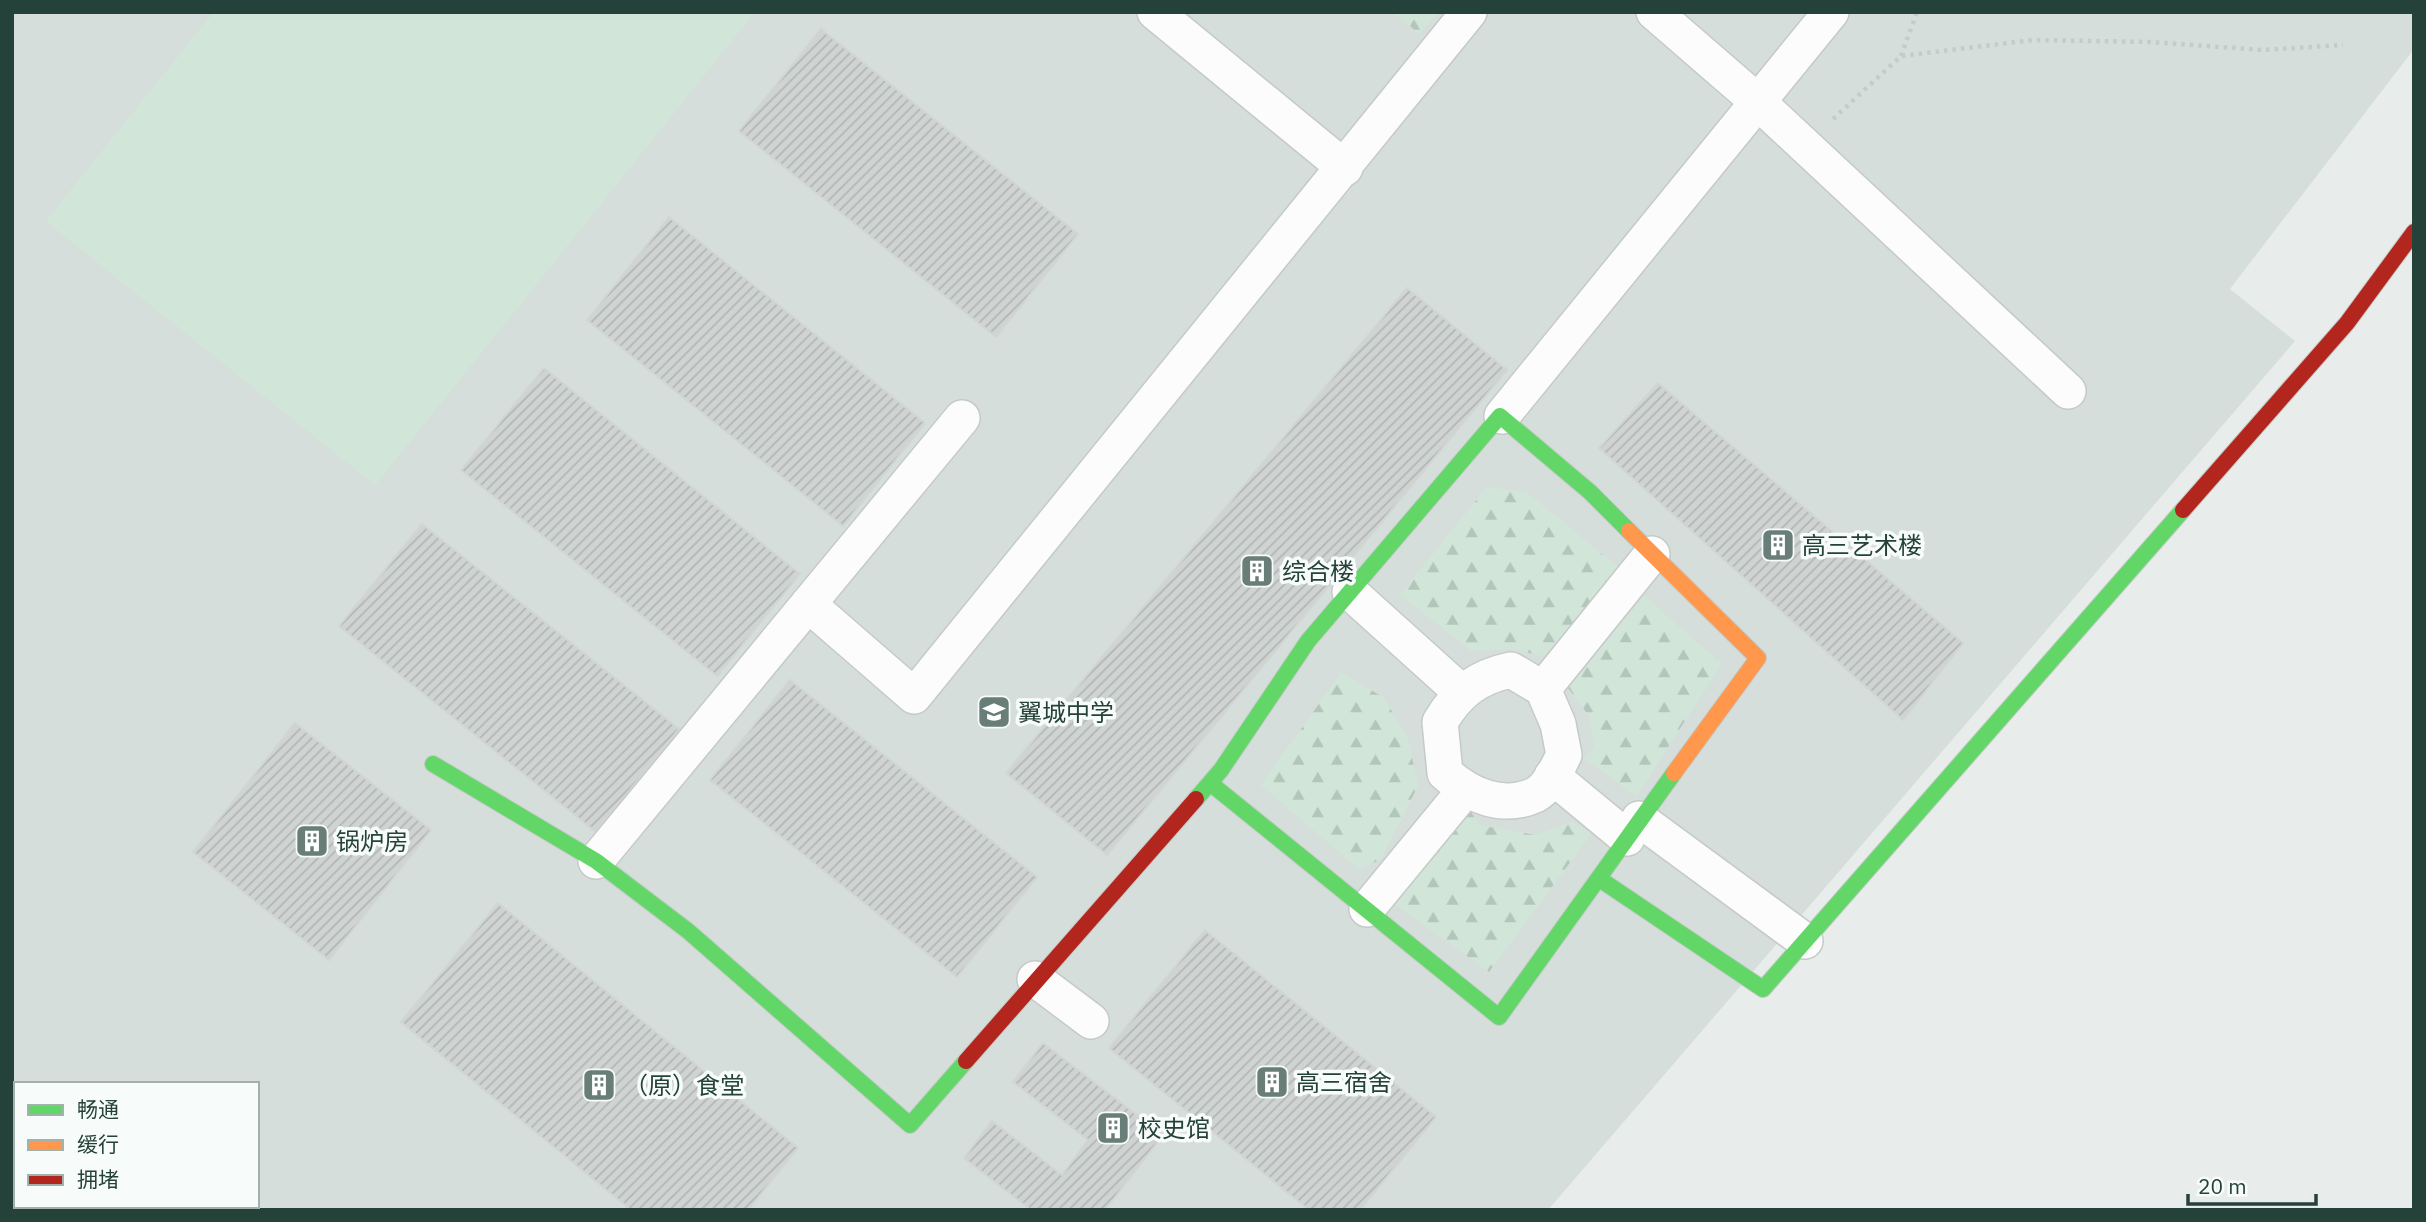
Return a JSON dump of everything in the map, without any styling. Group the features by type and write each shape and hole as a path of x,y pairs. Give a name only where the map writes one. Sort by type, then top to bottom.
{"street":[{"path":"1155,12 1345,168"},
{"path":"808,604 914,696 1469,12"},
{"path":"1654,12 1758,102 2068,391"},
{"path":"433,764 596,861 688,931 910,1125 1035,979 1210,783 1308,641 1502,416 1831,12"},
{"path":"1601,880 1763,989 2347,323 2414,232"},
{"path":"1210,783 1499,1017 1601,880 1633,829 1758,658 1590,492 1502,416"},
{"path":"596,861 962,418"},
{"path":"1543,689 1652,554"},
{"path":"1350,592 1461,692"},
{"path":"1511,670 1543,689 1558,724 1564,755 1552,776 1536,794 1510,799 1484,798 1464,790 1445,773 1440,722 1461,692 1486,675 1511,670"},
{"path":"1552,776 1805,941"},
{"path":"1367,909 1464,790"},
{"path":"1035,979 1091,1021"}],"path":[{"path":"1804,146 1901,56 1917,12"},
{"path":"1901,56 2033,40 2150,42 2262,50 2343,45"}],"shaded area":[{"name":"翼城中学","path":"12,12 2414,12 2414,49 2230,289 2295,341 1548,1210 12,1210"}],"green space":[{"path":"214,12 755,12 375,485 46,221"},
{"path":"1394,12 1438,12 1419,34"},
{"path":"1487,487 1526,492 1623,571 1544,656 1510,649 1472,651 1400,595"},
{"path":"1644,596 1722,664 1636,796 1584,758 1594,747 1589,716 1568,688"},
{"path":"1341,673 1383,697 1408,738 1418,786 1380,860 1359,869 1261,785"},
{"path":"1471,812 1479,825 1535,835 1572,822 1591,834 1489,972 1395,904"}],"building":[{"path":"821,29 1078,234 996,337 739,131"},
{"path":"669,217 925,423 843,526 587,320"},
{"name":"综合楼","path":"1407,288 1507,370 1107,855 1006,773"},
{"path":"544,368 800,574 717,676 461,470"},
{"name":"高三艺术楼","path":"1658,383 1963,643 1903,720 1599,448"},
{"path":"422,524 679,729 596,832 339,626"},
{"path":"790,680 1037,877 957,977 710,780"},
{"name":"锅炉房","path":"295,723 431,830 329,960 193,852"},
{"name":"（原）食堂","path":"498,903 798,1148 748,1210 631,1210 401,1022"},
{"name":"高三宿舍","path":"1205,930 1436,1117 1360,1210 1309,1210 1109,1048"},
{"name":"校史馆","path":"1043,1043 1163,1135 1105,1210 1031,1210 964,1158 992,1121 1062,1175 1088,1140 1013,1082"}],"traffic: fast":[{"path":"1196,799 1221,770 1308,641 1500,416 1590,492 1629,531"},
{"path":"1601,880 1763,989 2183,510"},
{"path":"433,764 596,861 688,931 910,1125 966,1061"},
{"path":"1210,783 1499,1017 1674,773"}],"traffic: slow":[{"path":"1629,531 1758,658 1674,773"}],"traffic: jam":[{"path":"2183,510 2347,323 2414,232"},
{"path":"966,1061 1196,799"}],"place":[{"name":"高三艺术楼","path":"1778,545"},
{"name":"综合楼","path":"1257,571"},
{"name":"翼城中学","path":"994,712"},
{"name":"锅炉房","path":"312,841"},
{"name":"高三宿舍","path":"1272,1082"},
{"name":"（原）食堂","path":"599,1085"},
{"name":"校史馆","path":"1113,1128"}]}
